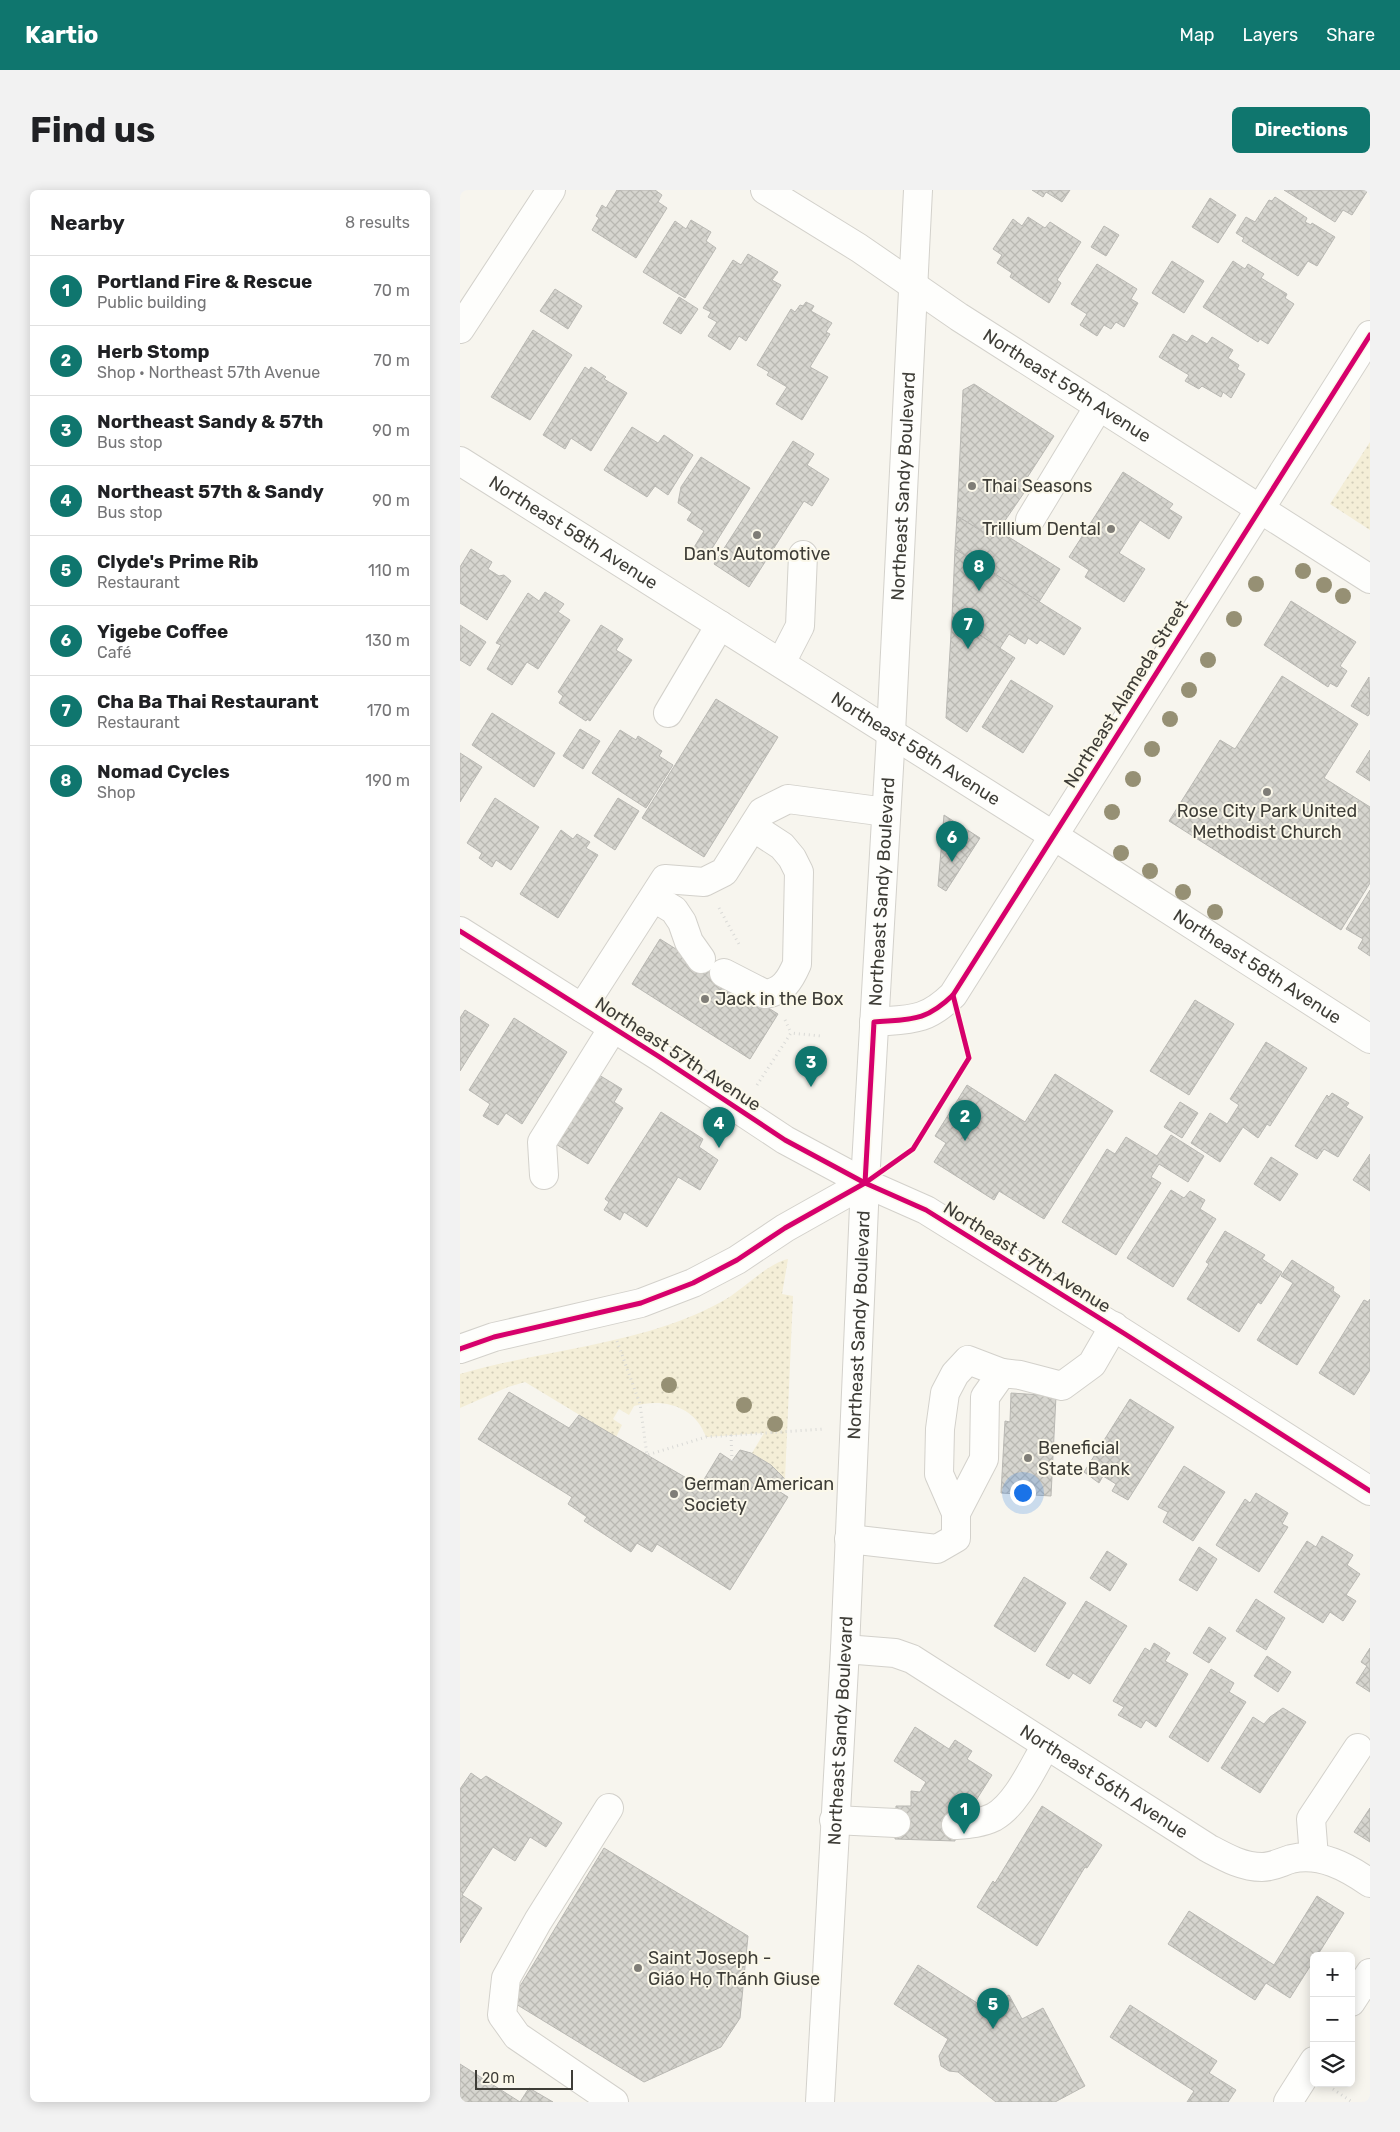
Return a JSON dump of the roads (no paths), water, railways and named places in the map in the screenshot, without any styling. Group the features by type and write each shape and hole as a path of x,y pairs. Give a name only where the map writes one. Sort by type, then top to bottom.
{"street":[{"path":"460,329 551,190"},
{"name":"Northeast 59th Avenue","path":"765,190 859,248 913,287 1370,579"},
{"name":"Northeast Sandy Boulevard","path":"820,2102 834,1820 845,1649 865,1183 891,733 918,190"},
{"name":"Northeast Alameda Street","path":"874,1022 919,1019 944,1004 953,995 1370,335"},
{"path":"1030,520 1099,406"},
{"name":"Northeast 58th Avenue","path":"460,461 1054,836 1370,1039"},
{"path":"781,663 800,626 803,555"},
{"path":"668,713 720,625"},
{"path":"582,1008 666,879 704,882 724,872 762,812 788,799 886,812"},
{"path":"724,974 765,994 772,993 783,987 791,978 796,964 799,872 792,858 782,846 753,827"},
{"path":"654,898 674,910 682,922 689,942 701,959"},
{"name":"Northeast 57th Avenue","path":"460,931 785,1140 865,1183 926,1210 1114,1326 1370,1491"},
{"path":"544,1175 542,1142 613,1028"},
{"path":"460,1349 494,1337 641,1303 693,1283 737,1260 785,1228 865,1183"},
{"path":"849,1539 937,1549 956,1538 956,1513 939,1474 940,1429 945,1393 955,1374 968,1360 1002,1373 1020,1375 1062,1386 1092,1364 1114,1326"},
{"path":"956,1513 984,1459 985,1397 1002,1373"},
{"name":"Northeast 56th Avenue","path":"845,1649 905,1655 1208,1848 1230,1860 1262,1867 1277,1865 1292,1859 1314,1857 1352,1870 1370,1883"},
{"path":"956,1825 977,1823 993,1817 1008,1806 1046,1745"},
{"path":"1314,1857 1311,1819 1358,1748"},
{"path":"609,1808 538,1921 506,1978 502,2015 517,2036 614,2102"},
{"path":"834,1820 896,1823"},
{"path":"1354,1997 1370,1973"},
{"path":"1288,2102 1310,2067"}],"place":[{"name":"Thai Seasons","path":"972,486"},
{"name":"Trillium Dental","path":"1111,529"},
{"name":"Dan's Automotive","path":"757,535"},
{"name":"Nomad Cycles","path":"979,591"},
{"name":"Cha Ba Thai Restaurant","path":"968,649"},
{"name":"Rose City Park United Methodist Church","path":"1267,792"},
{"name":"Yigebe Coffee","path":"952,862"},
{"name":"Jack in the Box","path":"705,999"},
{"name":"Northeast Sandy & 57th","path":"811,1087"},
{"name":"Herb Stomp","path":"965,1141"},
{"name":"Northeast 57th & Sandy","path":"719,1148"},
{"name":"Beneficial State Bank","path":"1028,1458"},
{"name":"German American Society","path":"674,1494"},
{"name":"Portland Fire & Rescue","path":"964,1834"},
{"name":"Saint Joseph - Giáo Họ Thánh Giuse","path":"638,1968"},
{"name":"Clyde's Prime Rib","path":"993,2029"}]}
